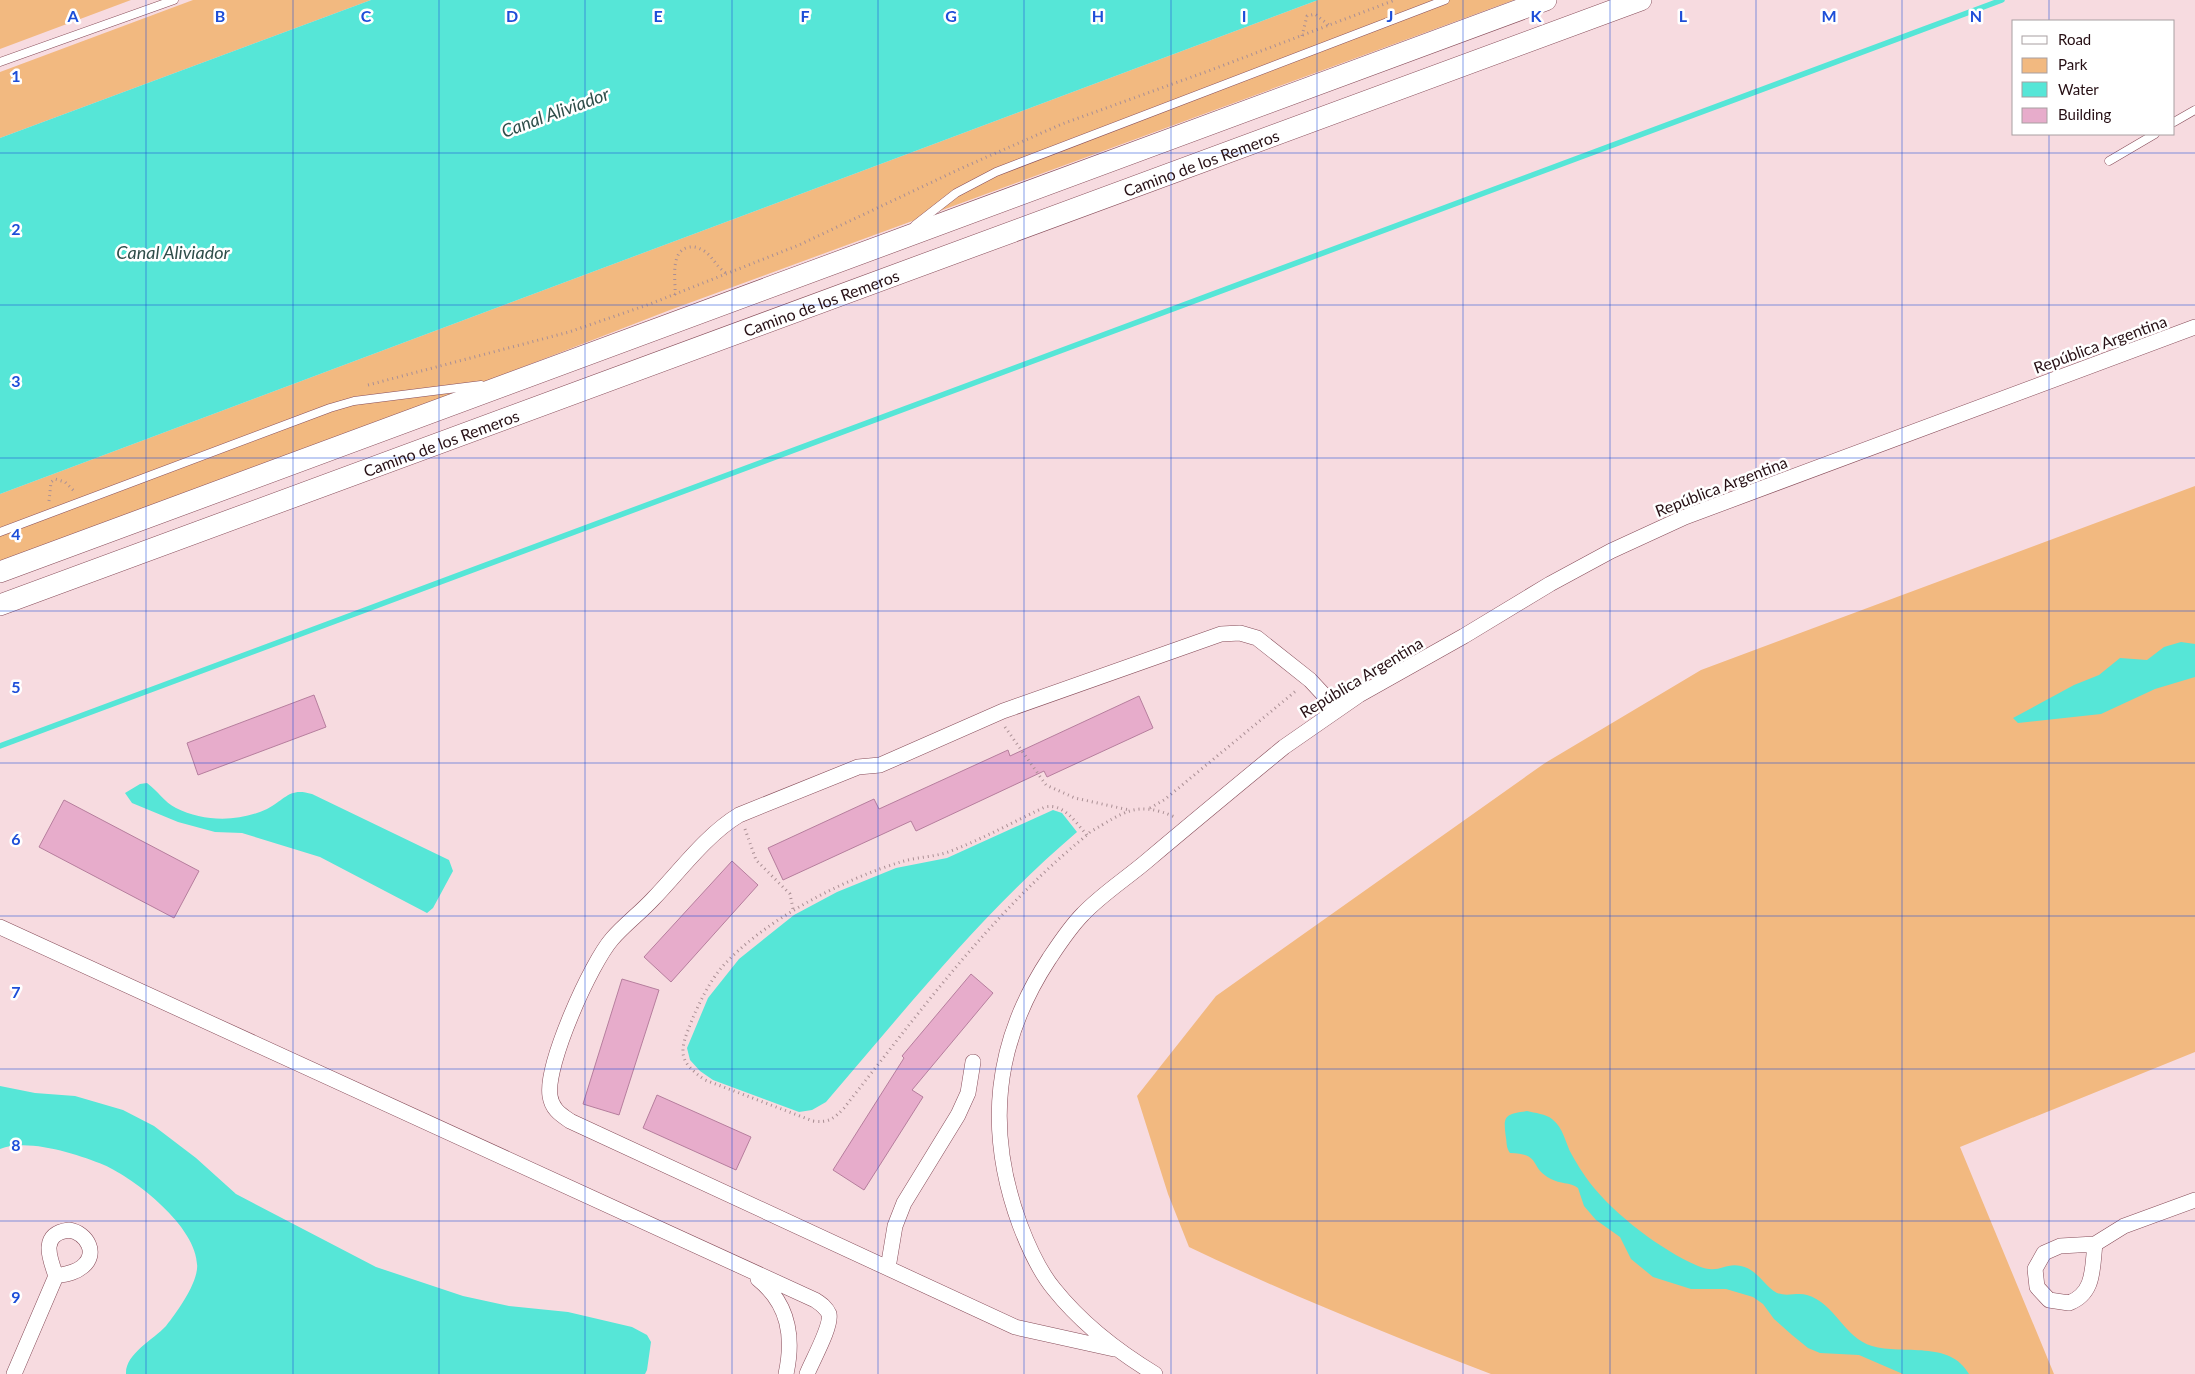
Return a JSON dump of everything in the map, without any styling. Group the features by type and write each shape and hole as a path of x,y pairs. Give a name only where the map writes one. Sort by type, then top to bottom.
{"main road":[{"name":"Camino de los Remeros","path":"0,572 1546,0"},
{"name":"Camino de los Remeros","path":"0,605 1641,0"}],"street":[{"name":"República Argentina","path":"1155,1374 1118,1350 1084,1322 1053,1288 1028,1245 1012,1203 1004,1167 1000,1130 1000,1090 1006,1052 1013,1027 1036,979 1056,948 1083,914 1284,746 1337,709 1611,550 1685,517 2195,327"},
{"path":"1118,1350 1015,1327 570,1122 554,1110 549,1085 563,1035 587,977 611,940 724,824 739,815 858,767 880,765 996,714 1221,634 1240,633 1257,638 1310,680 1337,709"},
{"path":"0,927 815,1300 826,1308 830,1316 827,1328 807,1374"},
{"path":"888,1268 895,1226 904,1203 958,1115 968,1093 973,1062"},
{"path":"2096,1244 2090,1284 2086,1293 2078,1300 2069,1303 2050,1300 2042,1294 2034,1278 2038,1260 2044,1253 2060,1246 2096,1244 2124,1226 2195,1200"},
{"path":"750,1271 769,1288 783,1312 792,1343 786,1374"},
{"path":"14,1374 56,1276"}],"lane":[{"path":"0,62 174,0"},
{"path":"894,241 956,193 996,172 1445,0"},
{"path":"2175,121 2195,110"},
{"path":"2109,161 2153,135"},
{"path":"0,532 346,403 515,381"}],"path":[{"path":"359,388 569,332 675,295 799,245 964,167 1062,124 1330,26 1395,0"},
{"path":"1302,36 1307,16 1314,14 1330,26"},
{"path":"675,295 675,262 678,254 691,246 707,253 717,267 727,274"},
{"path":"49,502 50,487 55,479 65,482 75,492"},
{"path":"66,495 83,489"},
{"path":"41,504 58,498"},
{"path":"996,714 1046,785 1075,798 1129,810 1149,808 1164,800 1310,680"},
{"path":"1087,835 1065,811 1054,805 1044,807 948,852 904,861 847,884 793,909 751,940 721,968 696,1010 682,1045 684,1059 693,1072 706,1080 813,1121 826,1123 835,1118 961,962 1048,866 1087,835 1129,810"},
{"path":"1149,808 1177,818 1188,827"},
{"path":"739,815 756,860 790,894 793,909"}],"green space":[{"path":"0,0 131,0 0,49"},
{"path":"193,0 371,0 0,138 0,72"},
{"path":"1318,0 1514,0 670,310 350,434 0,562 0,494"},
{"path":"2195,486 2195,1052 1960,1147 2054,1374 1491,1374 1339,1314 1189,1247 1168,1194 1137,1096 1216,996 1545,763 1701,670"}],"water":[{"name":"Canal Aliviador","path":"371,0 1318,0 0,494 0,138"},
{"path":"2181,642 2195,644 2195,677 2155,689 2101,714 2018,723 2013,718 2074,685 2099,675 2120,658 2147,660 2164,647"},
{"path":"147,783 176,808 198,816 222,819 245,816 267,809 293,793 304,792 312,794 449,860 453,871 433,908 427,913 320,857 242,833 215,832 178,822 132,803 125,793 140,784"},
{"path":"1053,810 1062,813 1077,832 1009,895 977,928 826,1102 812,1110 799,1112 713,1080 700,1071 690,1060 687,1048 708,998 739,959 794,915 837,892 896,868 947,858"},
{"path":"0,1086 35,1093 75,1096 123,1110 154,1126 196,1158 236,1194 376,1267 463,1296 509,1306 568,1312 632,1327 647,1335 651,1342 647,1370 645,1374 126,1374 130,1360 166,1326 180,1307 193,1284 197,1269 195,1254 189,1238 178,1223 149,1194 104,1165 67,1152 38,1146 11,1146 0,1149"},
{"path":"1527,1111 1552,1119 1562,1131 1578,1166 1600,1195 1625,1219 1669,1251 1705,1268 1716,1269 1735,1265 1752,1270 1777,1293 1785,1295 1804,1294 1817,1299 1862,1342 1884,1348 1938,1353 1961,1363 1969,1374 1903,1374 1859,1355 1820,1353 1808,1348 1792,1335 1774,1319 1763,1304 1753,1297 1726,1289 1691,1289 1653,1277 1631,1259 1620,1237 1596,1220 1584,1206 1578,1188 1551,1179 1527,1156 1510,1153 1507,1146 1505,1121 1509,1115"}],"building":[{"path":"314,695 326,727 198,775 187,743"},
{"path":"1139,696 1153,728 1047,777 1044,771 916,831 911,821 783,880 768,848 874,799 879,809 1008,750 1010,756"},
{"path":"64,800 199,871 174,918 39,847"},
{"path":"732,861 758,885 671,982 644,957"},
{"path":"971,974 993,993 912,1090 923,1097 864,1190 833,1170 904,1058 902,1056"},
{"path":"622,979 659,990 619,1115 583,1104"},
{"path":"657,1095 751,1137 736,1170 643,1128"}],"waterway":[{"path":"0,746 2002,0"}]}
